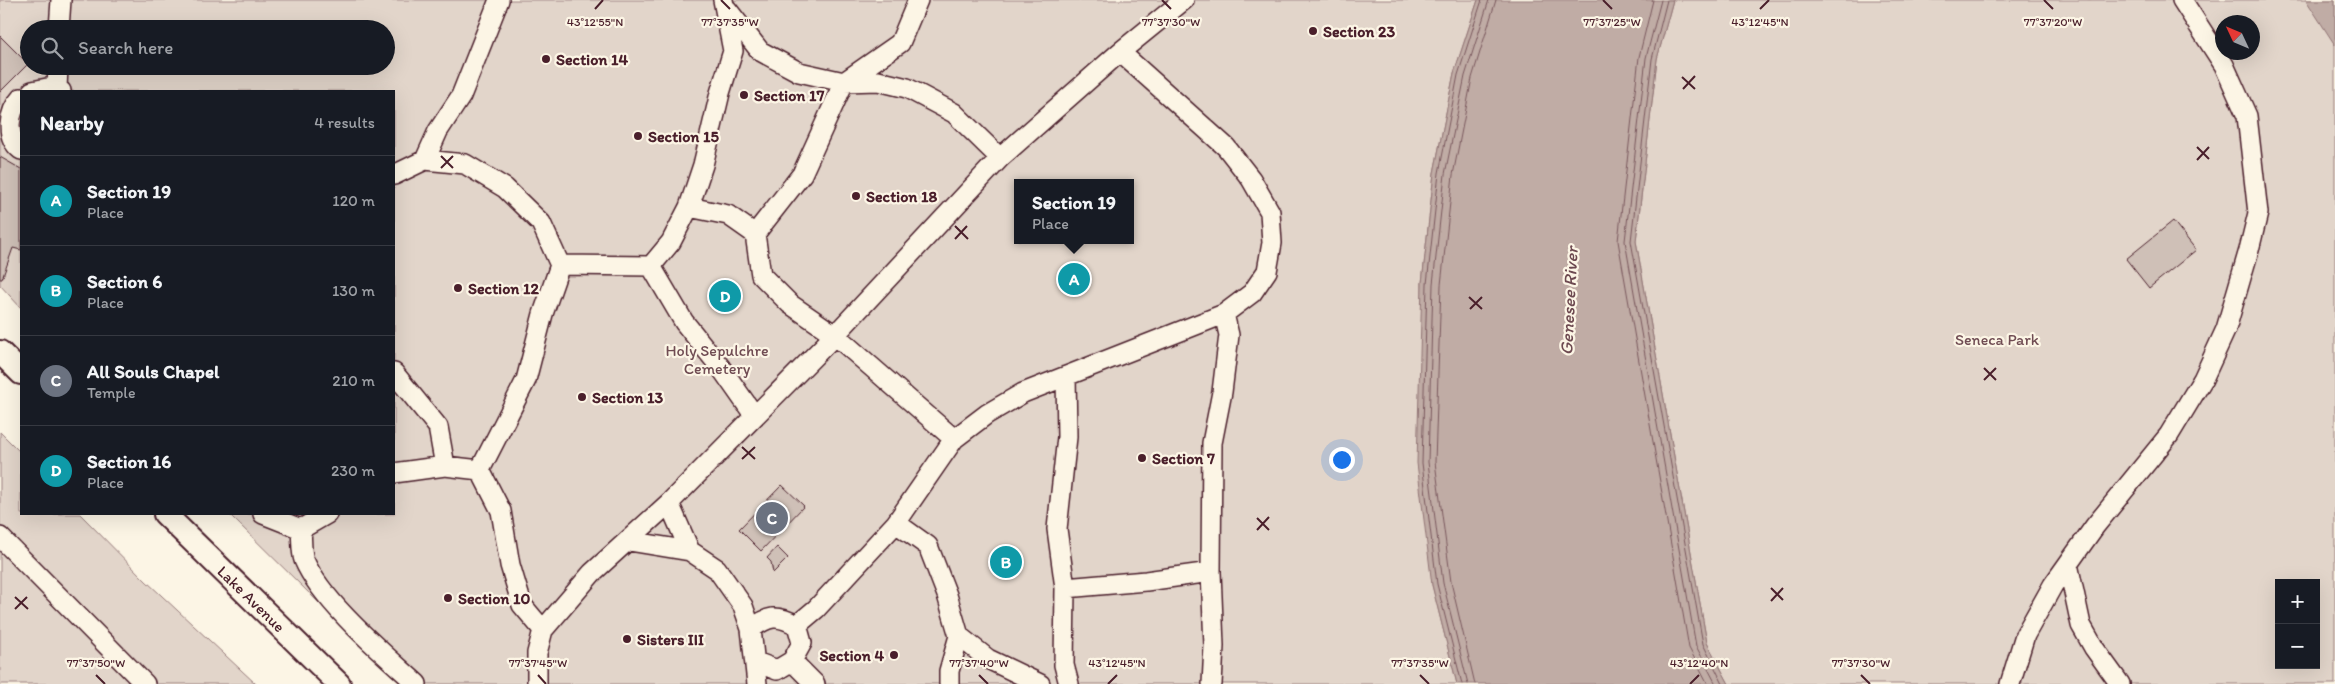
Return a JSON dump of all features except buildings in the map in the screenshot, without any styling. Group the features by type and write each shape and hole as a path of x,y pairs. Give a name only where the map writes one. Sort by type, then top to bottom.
{"main road":[{"path":"0,352 20,372"},
{"name":"Lake Avenue","path":"167,515 339,684"}],"lane":[{"path":"59,20 60,0"},
{"path":"425,160 438,131 461,96 499,0"},
{"path":"918,0 900,43 844,82 802,174 755,234 761,276 790,304 835,335 954,439"},
{"path":"537,684 537,653 543,630 592,573 669,503 835,335 1000,158 1120,52 1184,0"},
{"path":"2010,684 2025,635 2053,585 2095,526 2169,435 2203,379 2226,329 2258,213 2247,116 2224,64 2182,0"},
{"path":"722,3 760,51 799,72 844,82 878,81 907,88 954,113 1000,158"},
{"path":"651,266 671,242 688,207 702,165 720,93 733,51 722,3"},
{"path":"797,625 816,608 896,523 954,439 987,414 1023,393 1224,314 1252,293 1266,271 1272,243 1270,212 1251,179 1226,147 1120,52"},
{"path":"37,90 47,88 59,90 58,75"},
{"path":"20,99 14,108 10,125 12,137 20,149"},
{"path":"395,175 425,160 465,164 505,188 541,223 560,265 543,314 526,380 480,470"},
{"path":"688,207 728,215 755,234"},
{"path":"560,265 651,266"},
{"path":"651,266 684,322 721,368 754,415"},
{"path":"1212,684 1214,646 1211,572 1212,443 1222,392 1229,335 1224,314"},
{"path":"395,374 438,427 445,466"},
{"path":"1066,376 1067,437 1057,529 1065,588 1064,665 1069,684"},
{"path":"395,473 445,466 480,470"},
{"path":"480,470 501,511 510,565 522,605 543,630"},
{"path":"669,503 690,551"},
{"path":"266,515 302,529"},
{"path":"302,529 324,515"},
{"path":"896,523 928,546 947,595 959,636 949,671 948,684"},
{"path":"302,529 303,558 319,585 362,633 417,684"},
{"path":"0,537 145,684"},
{"path":"629,540 690,551 716,570 743,606 751,629 757,684"},
{"path":"2068,564 2081,625 2094,648 2120,684"},
{"path":"1065,588 1146,581 1211,572"},
{"path":"751,629 764,619 782,617 797,625 802,643 792,661 777,670 756,662"},
{"path":"959,636 988,659 1040,684"},
{"path":"792,661 816,684"}],"green space":[{"name":"Holy Sepulchre Cemetery","path":"0,0 1478,0 1454,73 1434,173 1422,283 1432,585 1457,684 401,684 230,515 395,515 395,90 20,90 20,307 0,285"},
{"name":"Seneca Park","path":"1673,0 2335,0 2335,684 1729,684 1707,643 1636,241 1657,59"},
{"path":"0,432 20,452 20,515 81,515 146,581 256,684 0,684"}],"water":[{"name":"Genesee River","path":"1478,0 1673,0 1657,59 1636,241 1707,643 1729,684 1457,684 1432,585 1417,463 1422,283 1434,173 1454,73"},
{"path":"2306,0 2335,0 2335,45"}],"place":[{"name":"Section 23","path":"1313,31"},
{"name":"Section 14","path":"546,59"},
{"name":"Section 17","path":"744,95"},
{"name":"Section 15","path":"638,136"},
{"name":"Section 18","path":"856,196"},
{"name":"Section 19","path":"1074,279"},
{"name":"Section 12","path":"458,288"},
{"name":"Section 16","path":"725,296"},
{"name":"Section 13","path":"582,397"},
{"name":"Section 7","path":"1142,458"},
{"name":"All Souls Chapel","path":"772,518"},
{"name":"Section 6","path":"1006,562"},
{"name":"Section 10","path":"448,598"},
{"name":"Sisters III","path":"627,639"},
{"name":"Section 4","path":"894,655"}]}
